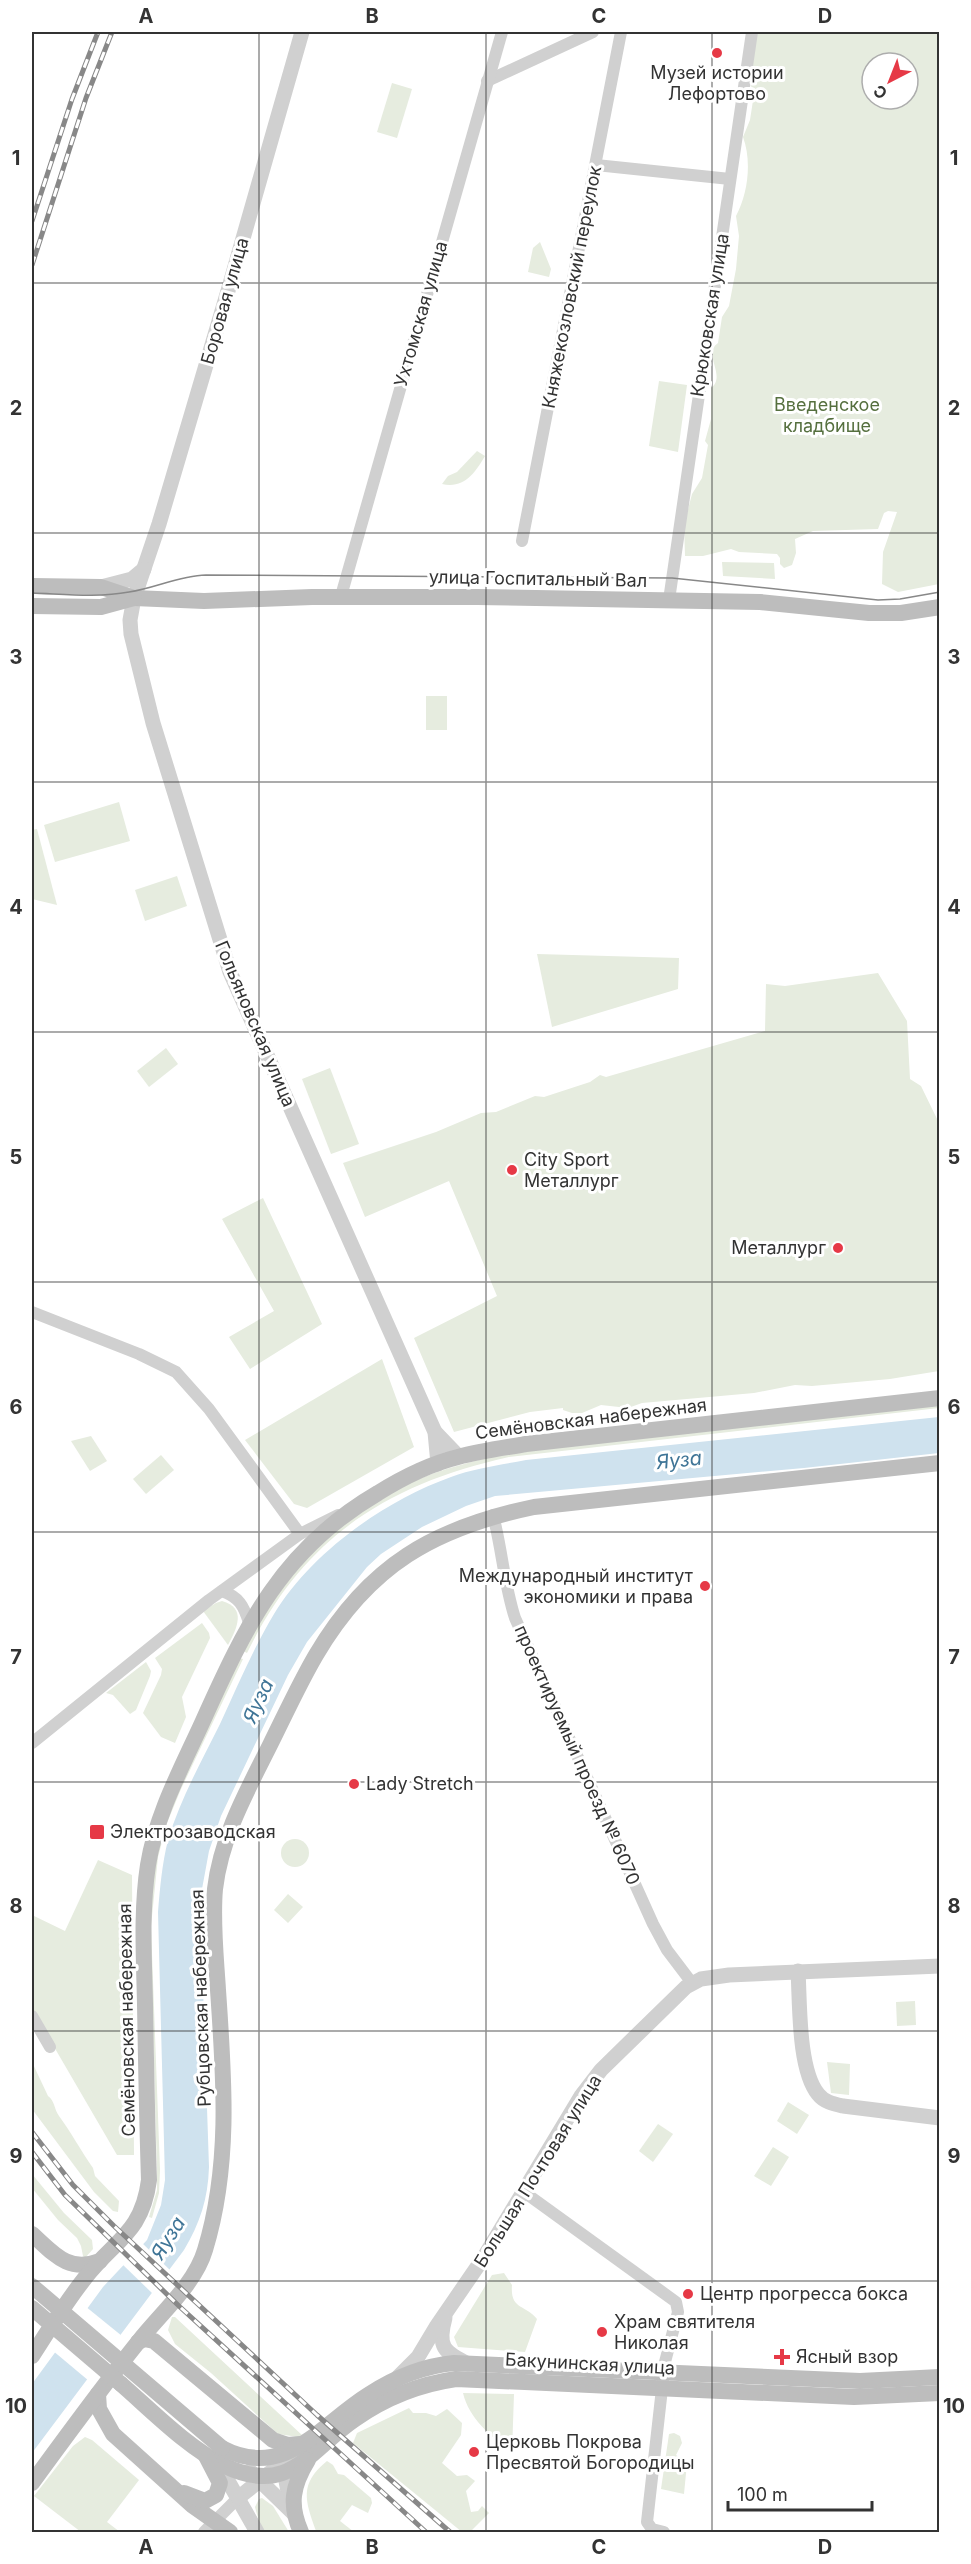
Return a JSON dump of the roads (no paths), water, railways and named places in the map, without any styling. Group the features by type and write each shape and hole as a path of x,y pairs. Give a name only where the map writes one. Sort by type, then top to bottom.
{"main road":[{"name":"улица Госпитальный Вал","path":"32,586 101,587 134,598 204,601 341,597 669,600 760,602 869,613 901,613 939,608"},
{"name":"улица Госпитальный Вал","path":"32,606 101,608 134,598"},
{"name":"Семёновская набережная","path":"32,2356 39,2338 101,2260 126,2236 138,2219 146,2200 143,1922 149,1863 157,1829 170,1794 249,1623 272,1588 311,1541 350,1509 399,1481 458,1456 526,1444 939,1398"},
{"name":"Рубцовская набережная","path":"32,2483 138,2342 186,2284 204,2254 216,2201 223,2154 225,2098 214,1923 215,1890 220,1859 232,1824 316,1655 348,1609 393,1563 422,1544 450,1530 493,1515 534,1507 939,1463"},
{"path":"32,2234 67,2268 71,2281 69,2301"},
{"path":"59,2258 79,2266 101,2260"},
{"name":"Бакунинская улица","path":"32,2286 222,2448 242,2457 261,2459 276,2452 308,2451 347,2409 398,2387 426,2368 443,2364 663,2379 854,2397 939,2393"},
{"path":"32,2308 205,2455 220,2483 216,2495 205,2501 175,2488"},
{"path":"163,2311 157,2328 158,2337 168,2351 276,2452"},
{"path":"138,2342 148,2339 168,2351"},
{"name":"Бакунинская улица","path":"398,2387 456,2379 860,2381 939,2377"},
{"path":"98,2394 99,2409 113,2434"},
{"path":"74,2427 90,2423 113,2434 175,2488 208,2526 230,2532"},
{"path":"242,2457 250,2455 260,2445 276,2452"},
{"path":"276,2452 288,2445 308,2451 297,2483 293,2513 301,2532"},
{"name":"Бакунинская улица","path":"205,2455 226,2467 260,2477 276,2452"}],"street":[{"name":"Боровая улица","path":"134,598 230,284 302,32"},
{"name":"Ухтомская улица","path":"341,597 502,32"},
{"path":"487,81 593,32"},
{"name":"Княжекозловский переулок","path":"522,541 621,32"},
{"name":"Крюковская улица","path":"669,600 752,32"},
{"path":"596,165 730,179"},
{"path":"101,587 132,579 144,569"},
{"name":"Гольяновская улица","path":"134,598 130,634 153,723 218,939 261,1045 435,1432 438,1464"},
{"path":"32,1312 139,1354 176,1372 209,1409 300,1534"},
{"name":"Гольяновская улица","path":"435,1432 458,1456"},
{"path":"32,1743 222,1590 300,1534 350,1509"},
{"name":"проектируемый проезд № 6070","path":"493,1515 501,1545 504,1580 514,1618 653,1924 667,1950 692,1983"},
{"path":"222,1590 234,1595 244,1606 249,1623"},
{"name":"Большая Почтовая улица","path":"398,2387 524,2192 581,2096 601,2070 664,2006 692,1983 710,1977 729,1975 939,1966"},
{"path":"798,1971 806,2063 818,2094 829,2102 843,2106 939,2118"},
{"path":"32,2016 50,2047"},
{"path":"524,2192 676,2302 678,2312 663,2379 647,2522 652,2529 664,2532"},
{"path":"446,2314 441,2333 444,2347 453,2356 468,2364"},
{"name":"Большая Почтовая улица","path":"426,2368 434,2338 446,2314"},
{"path":"222,2448 260,2477 293,2513"},
{"path":"276,2452 293,2513"},
{"path":"205,2455 228,2481 254,2526"},
{"path":"208,2526 260,2477"},
{"path":"254,2526 249,2499 260,2477"}],"water":[{"name":"Яуза","path":"939,1417 939,1453 804,1468 495,1496 466,1506 422,1527 381,1554 367,1567 307,1642 288,1675 221,1816 209,1851 200,1900 209,2167 207,2190 199,2220 184,2250 32,2453 32,2384 103,2287 147,2240 161,2205 165,2180 158,1912 168,1840 198,1767 259,1641 289,1592 308,1570 329,1550 375,1515 426,1487 469,1471 526,1460"}],"tram line":[{"path":"32,593 117,594 206,575 672,578 878,600 900,599 940,592"}],"railway":[{"path":"32,221 72,99 98,32"},
{"path":"32,265 86,98 112,32"},
{"path":"32,2132 73,2185 114,2226 317,2415 450,2532"},
{"path":"32,2152 65,2195 180,2307 426,2532"}],"place":[{"name":"Музей истории Лефортово","path":"717,53"},
{"name":"City Sport Металлург","path":"512,1170"},
{"name":"Металлург","path":"838,1248"},
{"name":"Международный институт экономики и права","path":"705,1586"},
{"name":"Lady Stretch","path":"354,1784"},
{"name":"Электрозаводская","path":"97,1832"},
{"name":"Центр прогресса бокса","path":"688,2294"},
{"name":"Храм святителя Николая","path":"602,2332"},
{"name":"Ясный взор","path":"782,2357"},
{"name":"Церковь Покрова Пресвятой Богородицы","path":"474,2452"}],"park label":[{"name":"Введенское кладбище","path":"827,415"}]}
